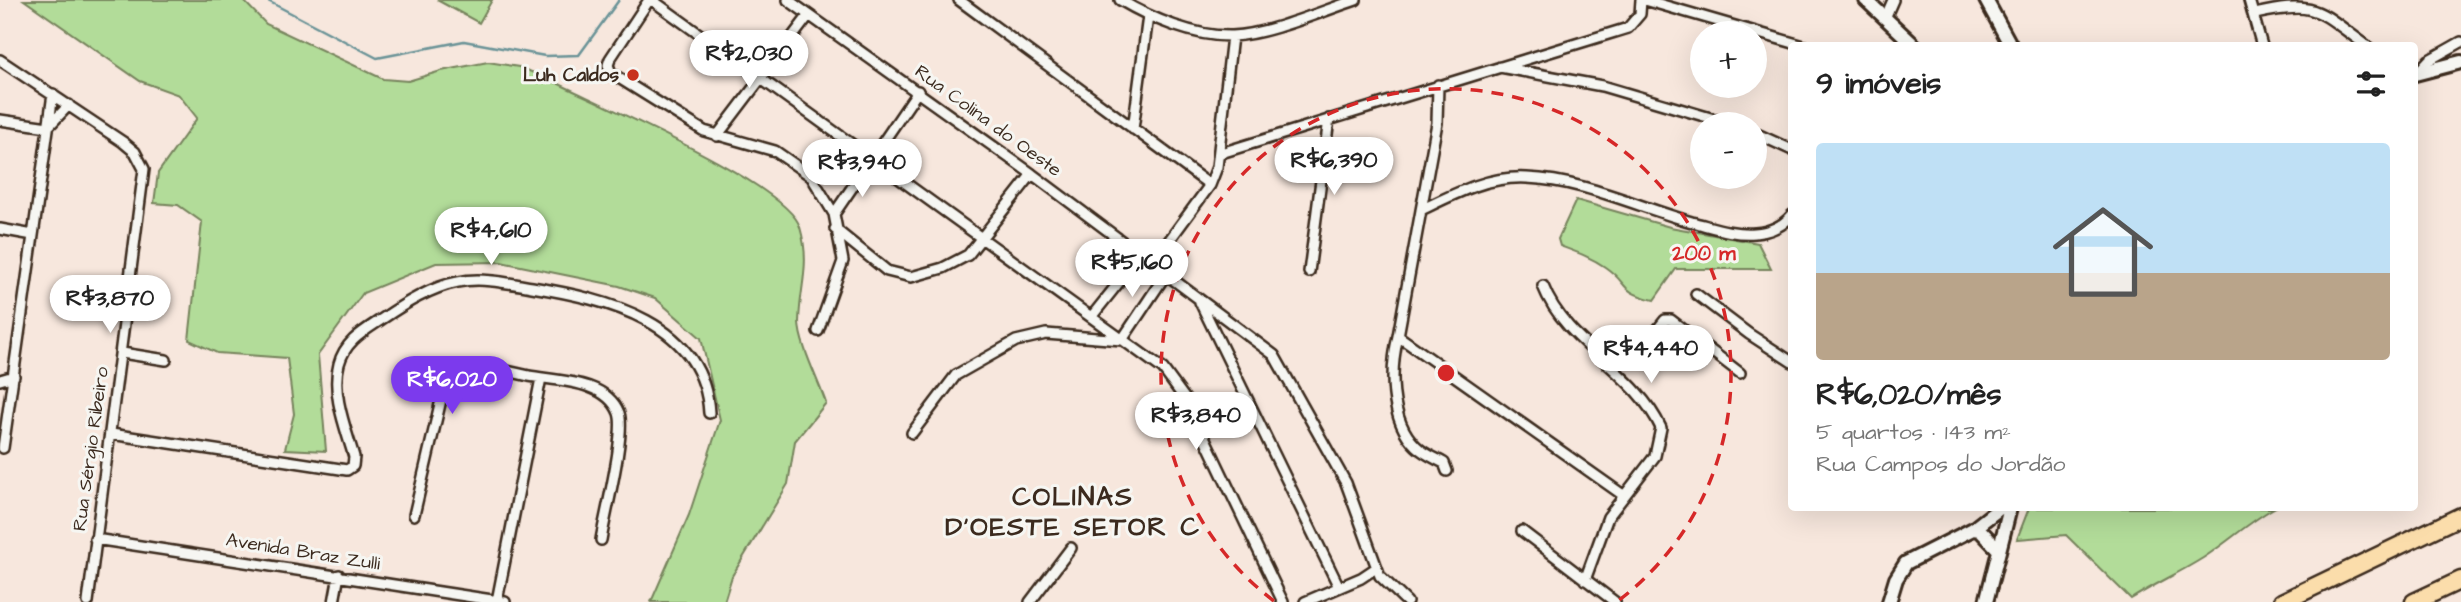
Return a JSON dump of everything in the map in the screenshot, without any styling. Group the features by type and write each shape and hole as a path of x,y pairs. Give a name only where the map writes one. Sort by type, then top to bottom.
{"highway":[{"path":"2282,602 2461,516"},
{"path":"2414,602 2461,580"}],"street":[{"path":"818,331 843,261 834,214 811,176 775,151 717,136 611,73 608,65 610,59 650,0 870,160 985,237 1163,369 1188,403 1283,602"},
{"name":"Rua Colina do Oeste","path":"788,0 918,91 1265,346 1282,365 1346,483 1376,568"},
{"path":"959,0 1210,185"},
{"path":"1121,0 1148,16 1177,26 1232,36 1356,0"},
{"path":"1221,153 1495,66 1628,28 1640,15 1643,0 1790,42"},
{"path":"1866,0 1911,42"},
{"path":"1886,16 1893,0"},
{"path":"1986,0 2009,42"},
{"path":"2249,0 2261,42"},
{"path":"2255,14 2290,5 2310,5 2361,42"},
{"path":"717,136 808,15"},
{"path":"1133,129 1148,16"},
{"path":"1152,264 1210,185 1221,153 1232,36"},
{"path":"2418,71 2429,60 2461,42"},
{"name":"Rua Sérgio Ribeiro","path":"0,60 123,142 135,152 144,169 88,602"},
{"path":"2418,73 2461,62"},
{"path":"1495,66 1602,86 1690,112"},
{"path":"1438,85 1437,123 1392,364 1393,385 1405,430 1419,449 1444,463 1447,471"},
{"path":"834,214 918,91"},
{"path":"3,449 53,94"},
{"path":"48,127 69,105"},
{"path":"1309,272 1329,119"},
{"path":"0,121 48,127"},
{"path":"1767,139 1788,148"},
{"path":"835,229 887,271 911,277 956,262 968,255 985,237 1032,174"},
{"path":"1421,210 1478,184 1499,178 1527,178 1581,187 1730,232 1769,230 1788,219"},
{"path":"0,229 33,235"},
{"path":"1092,316 1140,256"},
{"path":"1122,340 1166,274"},
{"path":"111,434 347,470 353,466 354,457 337,390 340,362 345,350 353,339 398,308 441,286 479,280 554,290 626,309 670,335 684,348 706,385 709,413"},
{"path":"1543,286 1555,309 1635,390 1661,428 1655,456 1608,517 1585,580"},
{"path":"1696,293 1748,334 1788,359"},
{"path":"1199,300 1339,587"},
{"path":"1637,355 1657,327 1665,320 1671,320 1740,373"},
{"path":"912,433 956,375 1016,341 1046,334 1122,340"},
{"path":"1398,336 1623,495"},
{"path":"122,354 166,359"},
{"path":"414,515 444,387 462,373 488,368 541,378 564,379 583,385 611,401 619,414 619,437 601,540"},
{"path":"0,380 14,376"},
{"path":"501,601 541,378"},
{"path":"1889,602 1896,579 1906,563 1973,529 1996,511"},
{"path":"1986,602 2009,511"},
{"path":"1973,529 1980,530 1999,550"},
{"path":"1522,531 1615,602"},
{"name":"Avenida Braz Zulli","path":"95,539 501,601"},
{"path":"1030,602 1071,548"},
{"path":"1305,602 1376,568 1390,588 1407,602"},
{"path":"334,602 338,575"}],"green space":[{"path":"24,0 243,0 266,24 383,79 408,81 441,71 488,62 519,67 687,146 762,189 787,209 800,227 805,253 800,331 826,403 795,441 788,484 732,576 724,602 651,602 689,515 720,420 701,338 655,298 619,286 501,262 436,263 363,293 318,355 326,451 285,449 294,414 287,358 217,353 189,340 202,222 178,205 154,203 158,173 197,118 179,95 140,81"},
{"path":"437,0 492,0 479,23"},
{"path":"1576,200 1670,227 1758,243 1771,269 1676,269 1654,300 1642,297 1629,290 1600,263 1560,246 1558,239"},
{"path":"2028,511 2269,511 2203,558 2131,599 2066,535 2017,539"}],"waterway":[{"path":"266,0 377,58 464,41 545,56 579,55 619,0"}],"place":[{"name":"Luh Caldos","path":"633,75"}],"district":[{"name":"COLINAS D'OESTE SETOR C","path":"1073,512"}]}
